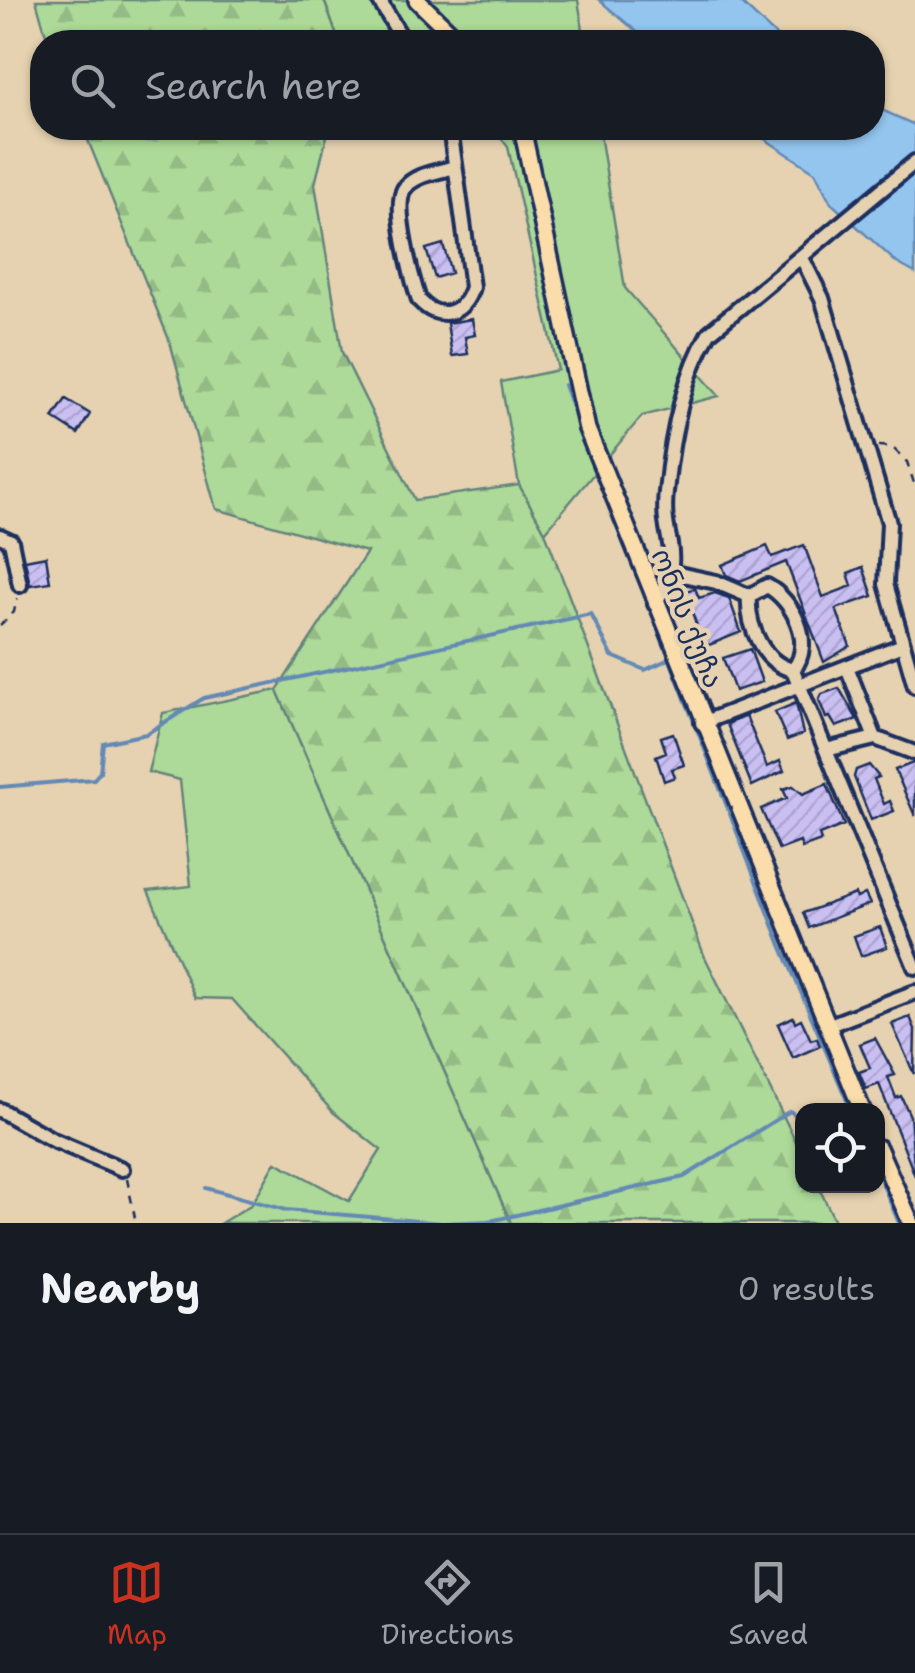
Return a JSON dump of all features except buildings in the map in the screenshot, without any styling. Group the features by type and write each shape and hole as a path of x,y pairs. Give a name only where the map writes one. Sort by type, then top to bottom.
{"main road":[{"path":"417,0 448,30"},
{"name":"ონის ქუჩა","path":"525,140 587,430 702,723 859,1103"},
{"path":"885,1164 910,1223"}],"street":[{"path":"379,0 397,30"},
{"path":"452,140 472,287 468,302 458,311 444,314 429,312 419,300 400,204 405,188 420,177 455,167"},
{"path":"655,605 674,573 665,495 693,360 708,333 915,162"},
{"path":"802,258 822,298 889,523 886,584 900,646 915,686"},
{"path":"0,536 11,541 20,585"},
{"path":"674,573 716,582 749,596"},
{"path":"749,596 767,586 782,595 801,631 800,661 793,670"},
{"path":"749,596 748,612 762,647 779,667 793,670"},
{"path":"702,723 900,646"},
{"path":"847,667 875,738"},
{"path":"793,670 915,967"},
{"path":"826,750 875,738 915,753"},
{"path":"827,1026 915,992"},
{"path":"0,1110 53,1140 122,1168"}],"path":[{"path":"867,446 892,447 906,462 915,486"},
{"path":"0,625 14,612 20,585"},
{"path":"122,1168 136,1223"}],"green space":[{"path":"36,0 324,0 335,30 45,30"},
{"path":"324,0 578,0 583,30 335,30"},
{"path":"88,140 326,140 315,184 342,352 415,500 519,485 545,532 704,955 795,1140 795,1193 821,1193 836,1223 511,1223 277,690 367,552 216,509 170,342"},
{"path":"502,140 601,140 625,288 719,396 642,416 545,532 519,485 501,382 558,370 508,147"},
{"path":"277,690 511,1223 221,1223 252,1204 276,1162 349,1201 381,1150 333,1112 232,999 195,998 148,891 191,886 180,780 148,772 163,713"}],"water":[{"path":"599,0 738,0 770,30 635,30"},
{"path":"885,111 915,125 915,273 897,263 831,203 815,172 766,140 885,140"}],"waterway":[{"path":"564,385 578,423"},
{"path":"601,483 781,945 848,1103"},
{"path":"0,787 94,779 100,772 103,743 146,734 204,698 591,614 612,656 645,670 667,660"},
{"path":"206,1188 286,1210 442,1223 490,1221 684,1177 790,1111 795,1115"},
{"path":"885,1190 899,1223"}]}
